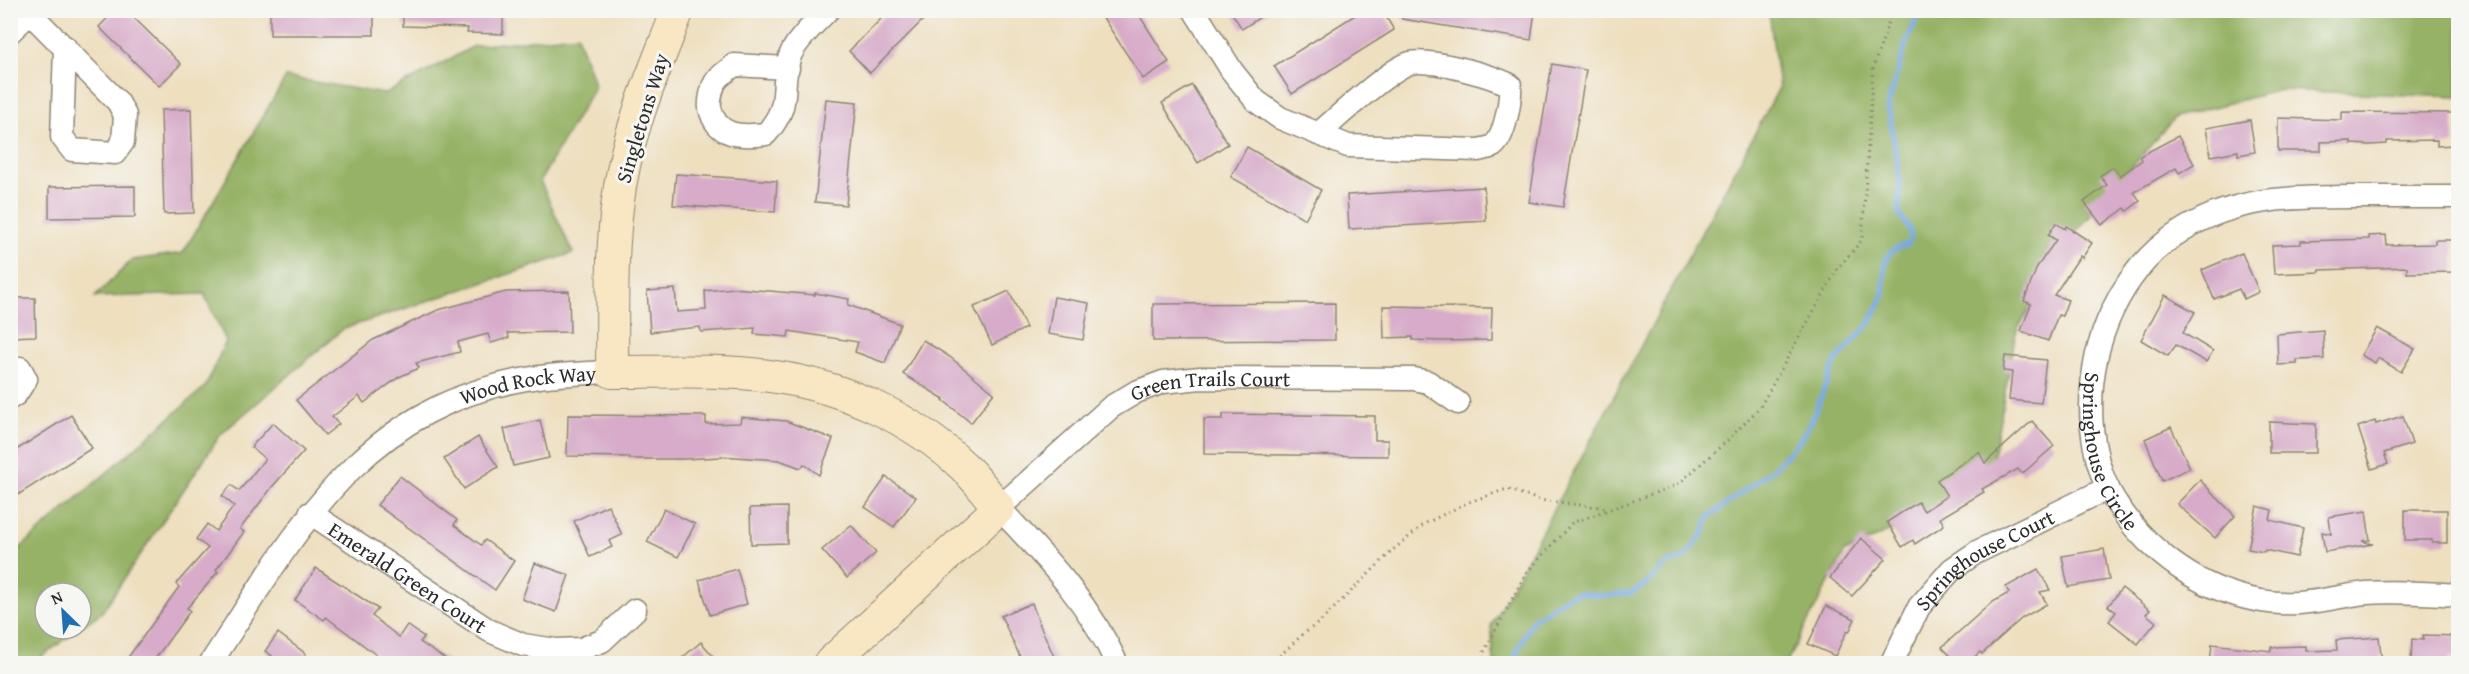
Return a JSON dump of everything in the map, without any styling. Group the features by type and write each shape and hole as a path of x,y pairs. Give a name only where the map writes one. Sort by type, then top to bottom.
{"street":[{"name":"Singletons Way","path":"612,372 614,234 624,165 640,112 678,10"},
{"path":"788,68 789,57 807,32 828,10"},
{"path":"1194,10 1232,71 1256,101 1280,118 1318,134 1348,146 1478,150 1491,147 1501,137 1511,96 1510,85 1498,79 1434,63 1410,63 1359,99 1318,134"},
{"path":"10,33 28,12 65,47"},
{"name":"Springhouse Circle","path":"2458,196 2293,197 2261,200 2226,209 2193,224 2166,242 2139,269 2123,290 2107,321 2095,361 2090,406 2094,441 2108,488 2138,531 2163,556 2181,570 2206,584 2236,595 2262,601 2301,603 2364,593 2458,595"},
{"path":"10,368 20,368 26,379 16,394 10,398"},
{"name":"Wood Rock Way","path":"210,663 310,513 339,478 370,450 405,425 443,405 484,389 525,379 564,374 612,372 729,373 776,377 841,394 890,416 927,437 964,467 999,508"},
{"name":"Green Trails Court","path":"999,508 1111,407 1136,392 1163,382 1200,378 1414,379 1428,382 1458,403"},
{"name":"Springhouse Court","path":"1891,663 1919,607 1952,569 1977,552 2108,488"},
{"path":"840,660 999,508 1056,568 1081,599 1107,641 1117,663"},
{"name":"Emerald Green Court","path":"310,513 490,631 523,645 556,650 581,649 602,640 635,610"}],"path":[{"path":"1483,663 1484,652 1526,573 1572,523 1677,485 1729,439 1760,407 1838,268 1862,240 1873,68 1893,10"},
{"path":"1271,663 1349,596 1360,581 1426,523 1469,502 1507,489 1539,500 1609,508"}],"green space":[{"path":"1769,11 2458,11 2458,97 2280,90 2175,117 2070,239 2016,332 1988,485 1845,552 1786,663 1494,663 1491,626 1779,88"},
{"path":"577,35 595,86 540,181 573,253 343,329 221,434 102,612 93,618 93,581 33,581 33,641 63,641 33,663 11,663 11,556 205,387 226,341 204,294 95,297 132,260 183,253 286,77 385,94 474,46"}],"building":[{"path":"115,10 126,10 181,64 159,86 99,27"},
{"path":"270,10 374,10 374,35 270,35"},
{"path":"403,10 503,10 503,34 467,33 468,28 403,26"},
{"path":"890,10 933,10 870,73 849,51"},
{"path":"1098,10 1136,10 1169,62 1143,79"},
{"path":"1230,10 1271,10 1242,29"},
{"path":"1363,10 1382,10 1394,30 1292,94 1274,66"},
{"path":"1403,10 1535,10 1531,40 1402,19"},
{"path":"1552,64 1586,70 1563,207 1529,202"},
{"path":"1192,85 1228,144 1198,163 1162,103"},
{"path":"826,99 857,102 846,205 815,202"},
{"path":"191,109 194,213 164,214 161,110"},
{"path":"2342,112 2454,113 2454,145 2437,146 2437,140 2387,141 2387,144 2370,145 2351,144 2351,141 2321,142 2321,151 2278,151 2278,118 2342,120"},
{"path":"2250,120 2255,152 2238,155 2238,151 2211,156 2206,128"},
{"path":"2178,136 2194,164 2179,173 2176,168 2134,192 2140,201 2127,211 2125,208 2102,225 2084,202 2107,185 2100,176 2113,167 2120,176 2142,160 2140,156"},
{"path":"1247,147 1321,190 1305,219 1231,177"},
{"path":"676,174 777,181 775,212 673,205"},
{"path":"135,186 135,217 49,218 49,187"},
{"path":"1484,187 1486,221 1349,229 1347,195"},
{"path":"2056,223 2065,229 2066,226 2092,243 2082,258 2080,256 2054,295 2068,300 2062,316 2058,315 2048,341 2021,331 2031,304 2024,301 2037,267 2056,240 2048,235"},
{"path":"2386,235 2387,245 2435,244 2435,240 2453,240 2454,272 2407,273 2407,267 2274,274 2272,245 2301,244 2301,241 2369,239 2369,236"},
{"path":"2242,253 2259,292 2244,299 2239,289 2214,299 2202,270"},
{"path":"734,288 815,295 815,293 849,299 848,305 900,324 885,363 855,352 858,342 789,331 788,337 754,334 755,328 701,332 700,327 650,332 647,291 675,289 677,312 706,310 705,291"},
{"path":"569,291 570,332 508,333 509,338 491,343 488,334 458,342 460,352 416,363 419,368 399,377 364,403 359,396 332,417 339,424 325,435 296,400 373,340 438,310 506,292"},
{"path":"1009,291 1026,328 992,345 974,307"},
{"path":"2165,295 2195,312 2183,333 2213,351 2206,362 2176,345 2168,356 2141,340"},
{"path":"1054,297 1089,303 1083,340 1048,334"},
{"path":"10,298 35,298 36,336 10,337"},
{"path":"1335,303 1335,340 1153,341 1153,304"},
{"path":"1383,306 1492,308 1491,340 1441,341 1413,340 1413,337 1384,338"},
{"path":"2377,328 2415,349 2401,372 2378,358 2375,363 2361,355"},
{"path":"2323,330 2324,359 2297,360 2297,364 2278,365 2277,334"},
{"path":"923,340 950,357 994,393 971,423 944,399 903,374"},
{"path":"2005,356 2046,360 2041,403 2009,400 2012,372 2003,371"},
{"path":"1223,414 1375,416 1375,440 1388,440 1388,456 1204,454 1204,419 1223,419"},
{"path":"71,415 92,448 10,500 10,454"},
{"path":"568,415 706,416 706,424 740,423 741,417 786,421 833,439 819,475 804,464 801,468 779,460 721,456 685,459 629,459 629,457 567,456"},
{"path":"2403,416 2412,444 2384,453 2388,464 2372,469 2358,427"},
{"path":"540,420 549,458 513,466 504,429"},
{"path":"2032,421 2054,446 2022,474 2018,469 1982,489 1984,492 1940,518 1944,525 1915,544 1913,540 1902,547 1887,522 1918,502 1924,511 1947,496 1937,480 1979,452 1985,463"},
{"path":"2269,422 2316,424 2316,453 2269,453"},
{"path":"273,423 304,451 272,487 240,529 244,532 216,570 218,572 187,608 190,611 152,663 124,663 179,587 176,584 208,548 196,539 207,524 216,531 234,506 222,496 231,485 239,491 265,459 251,447"},
{"path":"2171,427 2190,468 2162,481 2145,439"},
{"path":"478,437 498,467 464,489 444,459"},
{"path":"400,476 457,520 454,525 481,545 485,540 514,561 495,590 377,505"},
{"path":"886,477 916,497 894,527 865,507"},
{"path":"2200,480 2235,516 2215,538 2177,504"},
{"path":"608,505 622,535 609,541 612,547 590,557 574,521"},
{"path":"2257,506 2272,510 2270,520 2303,528 2297,557 2248,549"},
{"path":"787,507 787,543 751,544 750,508"},
{"path":"664,509 695,524 678,557 647,542"},
{"path":"2405,510 2447,510 2447,543 2432,543 2432,540 2405,540"},
{"path":"2366,511 2370,540 2362,541 2373,544 2325,552 2322,532 2331,534 2329,517"},
{"path":"851,525 876,553 847,578 822,550"},
{"path":"1861,538 1886,559 1852,596 1830,578"},
{"path":"2104,549 2109,580 2068,587 2062,556"},
{"path":"535,563 569,575 556,612 522,599"},
{"path":"316,568 378,609 372,616 399,637 407,625 424,637 420,642 451,663 387,663 326,617 324,620 295,600"},
{"path":"737,569 747,604 710,615 699,580"},
{"path":"2038,569 2050,590 2040,592 2047,604 2022,618 1982,654 1980,652 1968,663 1957,663 1942,647 1991,603 2009,593 2006,587"},
{"path":"2122,588 2150,610 2146,614 2156,622 2138,644 2109,621 2116,612 2108,606"},
{"path":"1032,603 1057,663 1023,663 1001,616"},
{"path":"1826,606 1855,619 1835,656 1808,644"},
{"path":"278,633 306,654 299,663 266,663 272,656 265,651"},
{"path":"2423,635 2458,636 2458,659 2449,658 2449,663 2411,663 2412,639 2423,640"},
{"path":"2379,637 2382,663 2210,663 2212,644 2271,651 2271,647 2306,646 2306,651 2337,650 2336,640"},
{"path":"701,642 719,663 676,663"}],"waterway":[{"path":"1511,664 1533,619 1571,595 1579,593 1608,596 1631,593 1642,587 1665,565 1686,557 1704,532 1708,518 1772,470 1800,440 1811,422 1835,362 1869,324 1883,297 1885,261 1894,250 1908,244 1911,237 1909,228 1899,214 1900,179 1888,105 1906,43 1921,10"}]}
